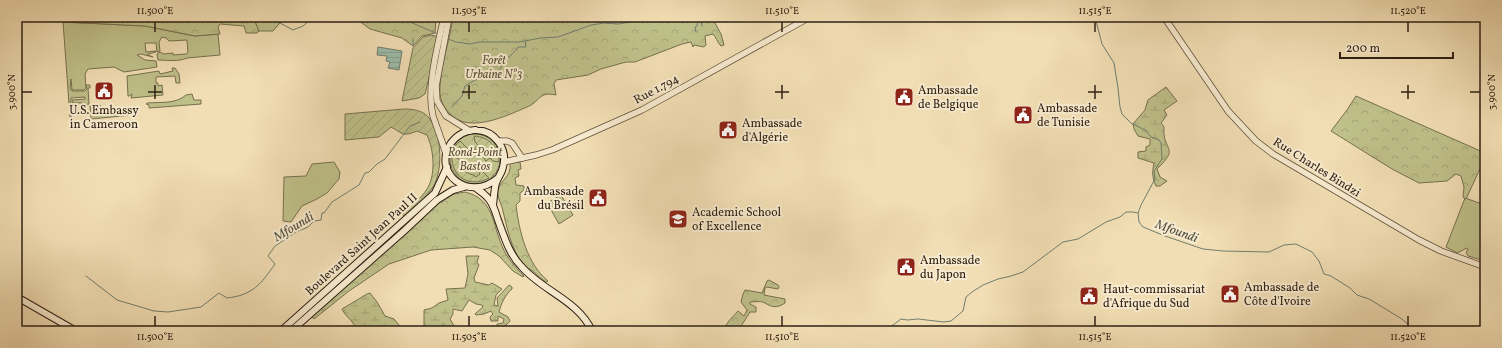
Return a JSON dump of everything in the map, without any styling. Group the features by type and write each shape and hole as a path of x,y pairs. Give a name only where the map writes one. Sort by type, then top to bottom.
{"main road":[{"path":"493,205 498,178 504,162 502,148 499,141 494,136 482,131 470,131 457,136 452,141 446,154 447,167 454,180 464,186 476,188 488,185 498,178"},
{"name":"Boulevard Saint Jean Paul II","path":"281,331 434,193 447,167"},
{"name":"Boulevard Saint Jean Paul II","path":"291,331 437,200 453,190 464,186"},
{"path":"476,188 486,196 493,205 509,248 520,266 534,279 569,303 582,314 592,331"},
{"path":"17,296 76,331"}],"street":[{"path":"444,17 433,77 431,101 433,115 446,154"},
{"path":"449,17 436,86 436,101 446,116 470,131"},
{"name":"Rue 1.794","path":"504,162 552,150 642,110 810,17"},
{"name":"Rue Charles Bindzi","path":"1164,17 1224,106 1256,140 1273,154 1419,240 1441,251 1485,267"},
{"path":"499,141 507,141 512,143 522,158"}],"green space":[{"path":"63,17 253,17 259,31 257,33 246,33 244,26 220,24 218,27 220,34 195,36 145,26 63,22"},
{"path":"253,17 285,17 273,31 259,31"},
{"path":"354,17 436,17 435,33 422,36 413,46 402,38 370,29"},
{"name":"Forêt Urbaine N°3","path":"453,17 717,17 714,21 721,34 724,45 721,46 718,43 713,34 705,36 706,45 704,47 694,45 693,47 691,42 682,44 635,62 626,62 601,69 588,75 556,80 554,84 556,95 546,94 531,105 509,115 488,121 467,123 458,120 447,111 443,105 440,94 442,69"},
{"path":"63,22 145,26 195,36 218,34 220,55 177,60 158,60 157,54 160,52 164,54 173,53 173,55 186,54 188,52 187,40 169,41 162,37 159,42 160,51 157,52 156,43 145,43 146,52 156,51 148,54 153,57 141,54 137,55 145,60 156,61 157,67 124,72 114,67 88,69 85,74 86,88 84,90 72,90 71,79 70,88 72,91 85,91 87,89 86,85 90,85 90,88 88,88 89,104 83,105 82,103 73,103 72,100 85,99 85,97 71,98 70,117"},
{"path":"431,35 439,37 425,94 419,98 402,101 413,48 423,37"},
{"path":"172,68 175,68 179,74 180,83 176,83 175,76 156,77 156,83 158,83 158,86 162,85 163,95 131,98 132,94 128,96 127,76 159,71 160,74 173,71"},
{"path":"1166,87 1177,101 1164,110 1167,115 1161,123 1164,127 1165,141 1169,152 1164,162 1157,169 1160,177 1167,181 1160,186 1156,186 1153,174 1154,163 1138,158 1138,152 1146,151 1146,147 1150,145 1150,139 1138,136 1133,124 1145,110 1148,100"},
{"path":"192,94 194,100 201,100 201,104 149,108 149,105 146,104 178,100 186,95"},
{"path":"1356,96 1485,153 1485,158 1466,199 1463,197 1464,187 1461,176 1456,174 1447,181 1419,183 1392,169 1331,131"},
{"path":"100,105 101,109 123,108 123,112 132,112 132,115 91,119 90,106"},
{"path":"404,109 425,114 431,120 438,138 440,160 437,180 433,187 423,199 404,216 402,213 425,193 432,177 433,162 427,135 417,131 403,134 391,127 379,137 345,140 345,114"},
{"name":"Rond-Point Bastos","path":"475,134 484,136 493,141 498,150 500,159 498,168 493,177 484,182 475,184 466,182 457,177 452,168 450,159 452,150 457,141 466,136"},
{"path":"474,136 484,138 495,147 499,157 499,162 493,161 490,158 486,161 483,155 486,151 484,149 481,152 475,150 478,145 475,142"},
{"path":"460,141 470,151 467,154 459,146 467,155 466,157 461,154 458,157 452,155 455,146"},
{"path":"452,156 459,159 463,169 466,172 476,177 480,174 477,169 479,168 489,178 475,182 463,179 455,170"},
{"path":"334,162 340,172 339,179 327,193 302,206 291,222 283,221 284,177 306,176 312,164"},
{"path":"520,162 521,169 518,170 519,176 515,178 516,185 524,186 524,190 520,193 520,201 516,205 519,225 529,256 541,274 548,281 546,282 526,267 513,247 498,197 499,187 508,175 510,163"},
{"path":"465,192 475,195 487,206 491,213 504,250 517,269 524,276 523,277 513,271 499,256 490,250 473,247 431,250 389,264 349,291 314,319 312,317 448,195"},
{"path":"561,195 573,215 559,224 547,203"},
{"path":"1465,198 1485,205 1485,261 1468,256 1466,252 1468,250 1467,248 1457,253 1446,247"},
{"path":"416,214 408,224 287,331 284,331"},
{"path":"466,256 479,256 477,262 479,265 474,278 475,282 489,285 492,283 502,289 496,295 494,305 498,306 497,298 509,285 512,287 507,294 499,312 508,317 510,321 503,328 497,328 497,324 503,323 504,319 498,316 498,321 491,321 490,317 493,314 491,311 476,315 475,314 483,307 482,305 476,304 469,300 462,311 453,309 453,314 450,319 454,326 463,331 424,331 424,310 432,308 439,303 448,300 446,289 465,288 468,274"},
{"path":"769,280 779,287 778,289 765,288 764,295 785,299 785,303 774,307 762,302 750,302 750,304 756,307 756,312 750,312 738,331 725,331 727,323 738,311 744,316 747,310 741,302 745,290 762,293 767,281"},
{"path":"370,293 385,316 394,319 404,331 356,331 354,325 342,309"}],"shaded area":[{"path":"378,47 402,51 399,70 388,68 390,62 386,61 387,56 377,55"}],"waterway":[{"path":"263,17 267,20 280,23 293,30 303,26 311,19 324,17"},
{"path":"405,17 410,22 438,34"},
{"name":"Mfoundi","path":"448,39 470,44 479,42 519,42 558,37 591,25 604,23 618,24 643,20 651,17"},
{"name":"Mfoundi","path":"680,17 703,17"},
{"name":"Mfoundi","path":"1095,17 1102,44 1114,63 1122,114 1131,123 1145,130 1151,137 1159,140 1161,143 1162,159 1154,171 1155,179 1138,213 1139,222 1143,227 1203,249 1269,252 1284,245 1296,244 1312,252 1319,261 1324,274 1331,276 1350,288 1357,295 1369,299 1402,319 1415,331"},
{"path":"696,32 695,27 697,26 698,20 701,20 702,26"},
{"path":"413,39 413,46"},
{"path":"452,107 462,96 465,86 475,80 494,76 499,73 504,62 518,47 526,47 525,41"},
{"name":"Mfoundi","path":"86,276 117,300 154,311 168,312 201,307 219,293 227,298 244,294 261,283 275,264 268,256 275,246 296,232 308,227 314,221 321,220 322,213 324,213 332,202 359,185 365,173 369,172 385,159 410,126 420,122"},
{"path":"885,331 901,319 944,322 951,321 963,311 966,297 983,285 1023,272 1063,242 1078,239 1106,222 1120,217 1126,212 1138,213"},
{"path":"438,331 443,324"}],"place":[{"name":"U.S. Embassy in Cameroon","path":"104,91"},
{"name":"Ambassade de Belgique","path":"904,97"},
{"name":"Ambassade de Tunisie","path":"1023,115"},
{"name":"Ambassade d'Algérie","path":"728,130"},
{"name":"Ambassade du Brésil","path":"598,198"},
{"name":"Academic School of Excellence","path":"678,219"},
{"name":"Ambassade du Japon","path":"906,267"},
{"name":"Ambassade de Côte d'Ivoire","path":"1230,294"},
{"name":"Haut-commissariat d'Afrique du Sud","path":"1089,296"}]}
